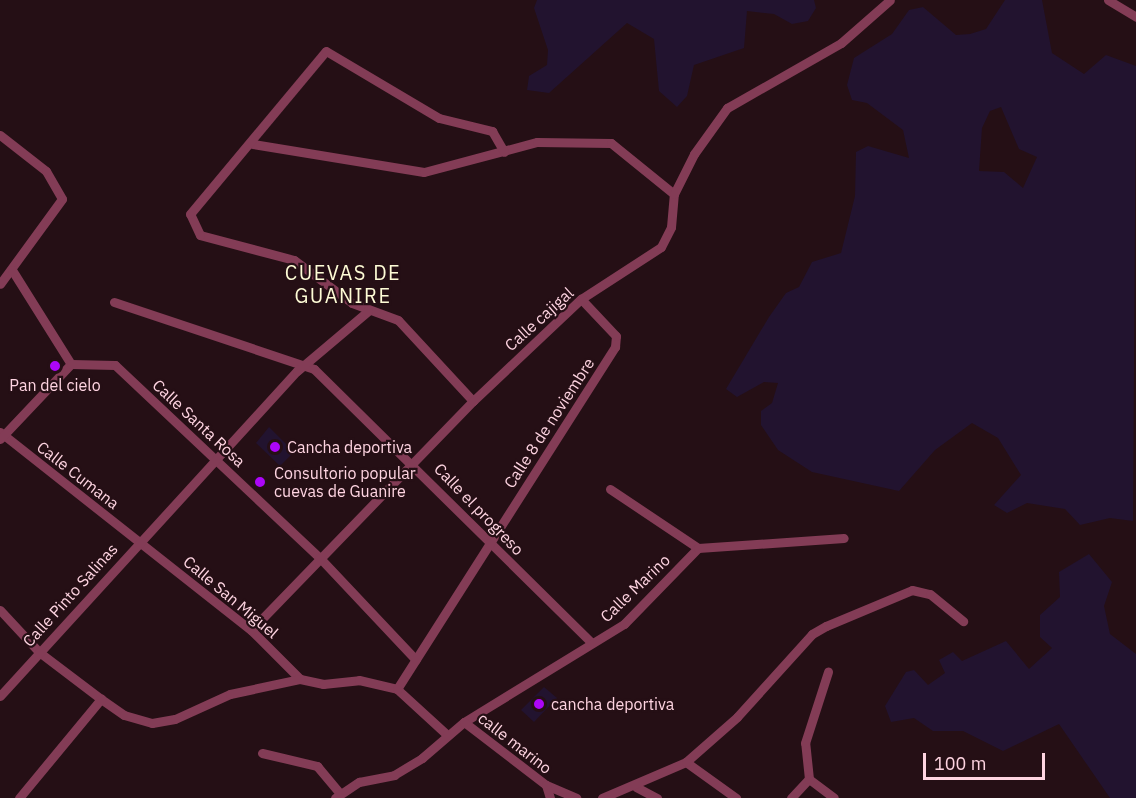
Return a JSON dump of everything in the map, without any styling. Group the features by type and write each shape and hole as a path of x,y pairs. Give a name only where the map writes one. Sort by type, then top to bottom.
{"street":[{"name":"Calle cajigal","path":"251,630 412,462 581,299 661,247 671,227 674,194 727,108 842,43 890,0"},
{"path":"1108,0 1136,17"},
{"path":"473,401 398,320 383,311 368,311 294,260 267,249 210,239 192,228 195,204 253,144 326,51 440,118 492,131 504,152"},
{"path":"0,135 46,171 63,199 0,284"},
{"path":"253,144 424,172 537,142 611,143 674,194"},
{"path":"1,435 71,364 12,270"},
{"name":"Calle 8 de noviembre","path":"397,689 615,347 616,336 581,299"},
{"name":"Calle el progreso","path":"114,302 314,369 412,462 489,542 592,643"},
{"name":"Calle Pinto Salinas","path":"0,696 302,366 368,311"},
{"name":"Calle Santa Rosa","path":"71,364 115,365 216,458 319,558 416,660"},
{"name":"Calle Cumana","path":"1,435 139,542"},
{"path":"610,489 698,548 844,538"},
{"name":"Calle San Miguel","path":"139,542 251,630 300,680"},
{"name":"Calle Marino","path":"464,722 624,624 698,548"},
{"path":"602,798 636,787 686,762 826,626 912,590 930,594 963,621"},
{"path":"0,610 39,652 101,699 124,715 152,723 230,694 300,680 323,684 359,680 397,689 445,733"},
{"path":"828,672 805,743 809,779 834,798"},
{"path":"19,798 101,699"},
{"name":"calle marino","path":"337,795 394,775 422,758 445,733 464,722 546,785 550,798"},
{"path":"262,753 317,766 337,795"},
{"path":"686,762 736,798"},
{"path":"791,798 809,779"},
{"path":"546,785 576,798"},
{"path":"636,787 657,798"}],"shaded area":[{"path":"537,0 814,0 816,8 808,21 792,24 774,14 747,11 744,48 694,65 687,96 677,107 659,91 654,39 627,23 549,93 527,90 529,76 547,65 548,50 534,8"},
{"path":"1005,0 1042,0 1052,53 1084,74 1106,55 1136,66 1133,521 1110,518 1080,525 1065,509 1027,503 1007,513 994,505 1021,475 998,438 972,423 935,450 899,491 812,472 778,450 761,425 761,411 772,403 778,383 764,382 737,397 726,389 769,317 786,293 799,287 812,262 841,253 855,196 856,152 868,146 909,158 903,130 867,103 852,100 847,85 854,58 892,34 909,10 923,7 956,35 986,29","holes":["1001,107 1019,149 1037,157 1023,188 1004,172 979,171 982,128 990,111"]},
{"name":"Cancha deportiva","path":"269,427 294,452 280,466 256,443"},
{"path":"1089,554 1112,582 1104,606 1110,634 1136,654 1136,798 1110,798 1059,724 1003,751 963,731 933,731 914,718 891,722 885,706 906,672 914,670 928,685 945,673 939,660 953,652 962,661 1006,641 1029,669 1052,648 1040,637 1040,615 1060,597 1059,572"},
{"name":"cancha deportiva","path":"544,687 557,698 534,722 521,710"}],"place":[{"name":"Pan del cielo","path":"55,366"},
{"name":"Cancha deportiva","path":"275,447"},
{"name":"Consultorio popular cuevas de Guanire","path":"260,482"},
{"name":"cancha deportiva","path":"539,704"}],"district":[{"name":"CUEVAS DE GUANIRE","path":"343,284"}]}
